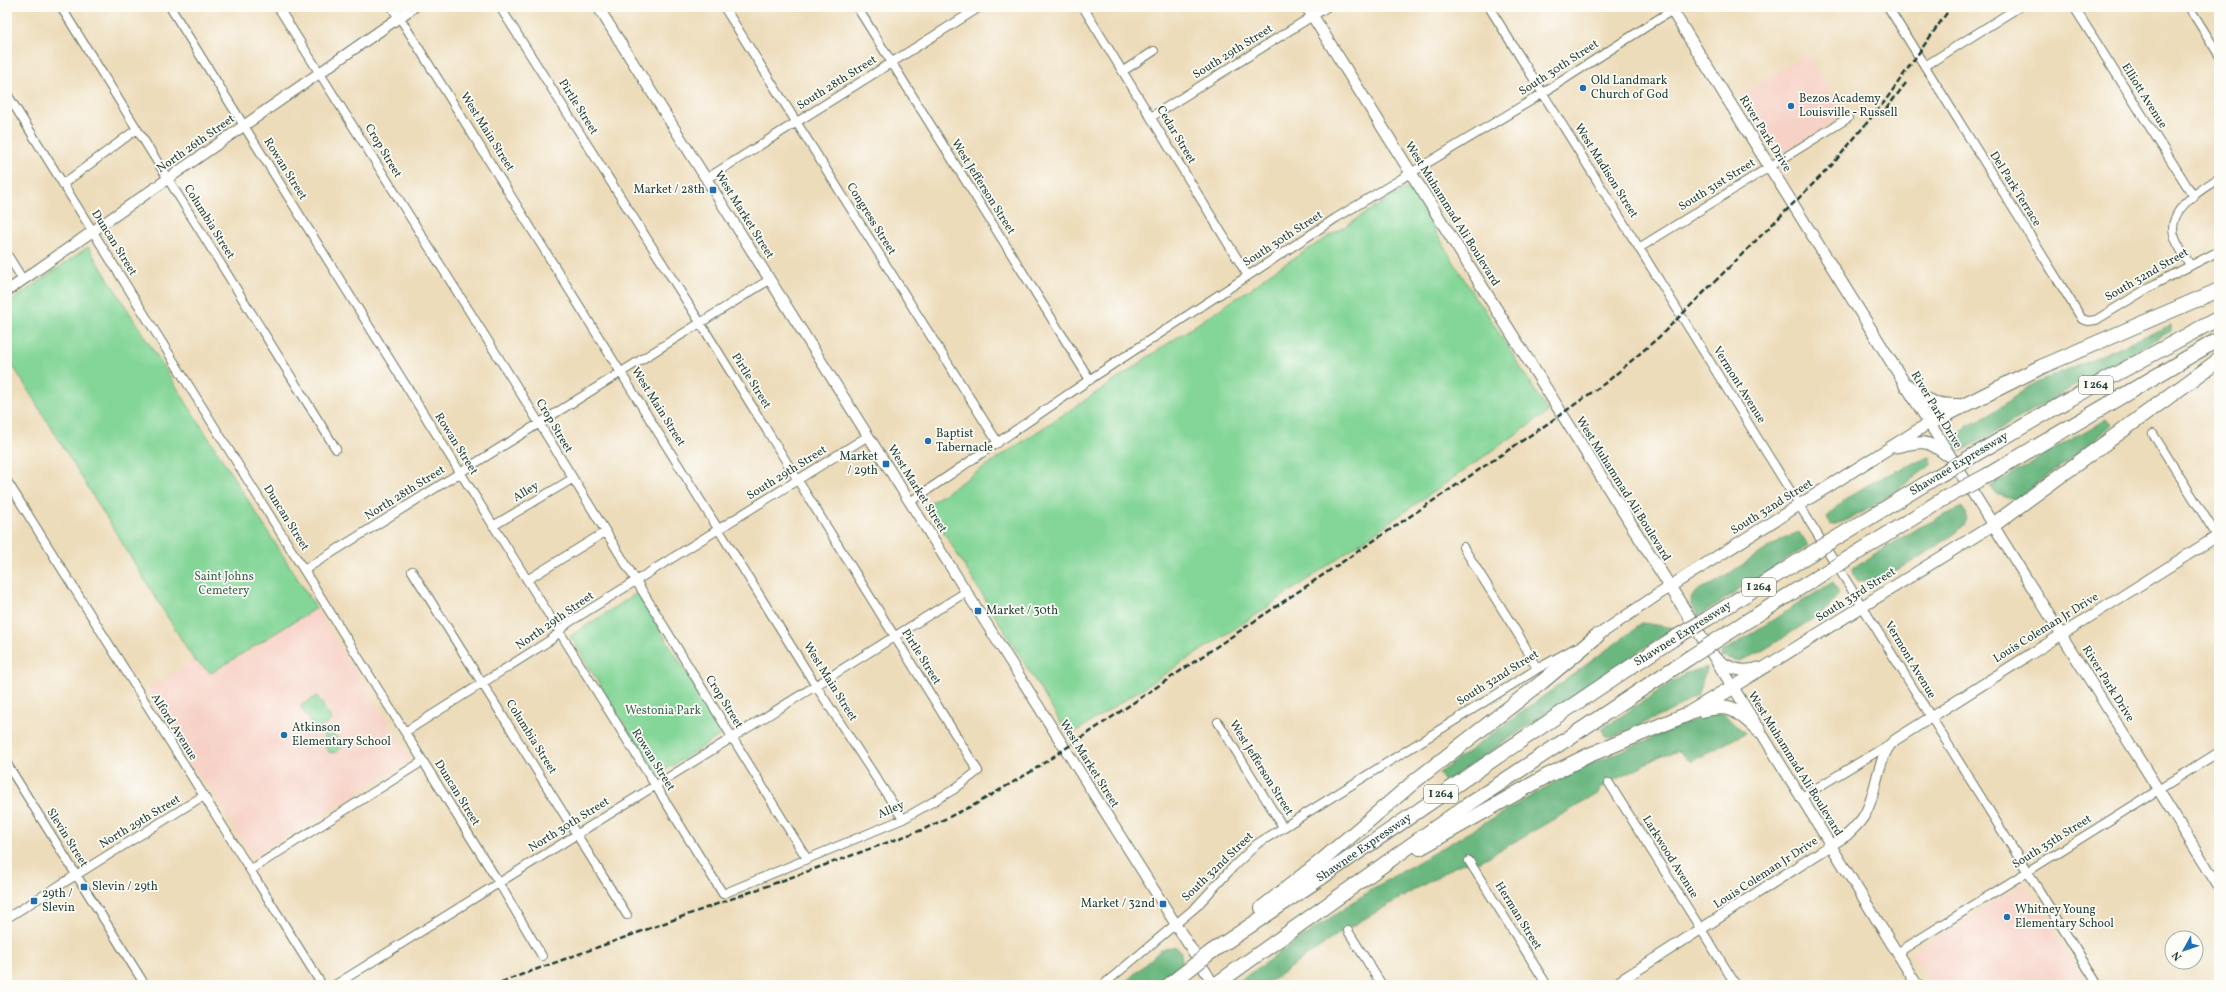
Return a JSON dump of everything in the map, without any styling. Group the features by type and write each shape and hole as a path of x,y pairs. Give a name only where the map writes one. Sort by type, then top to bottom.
{"highway":[{"path":"1929,423 2041,366 2219,290"},
{"name":"Shawnee Expressway","path":"1169,985 1211,952 1304,890 1558,715 1673,639 1938,476 2070,399 2219,318"},
{"name":"Shawnee Expressway","path":"1218,982 1496,786 1720,638 1945,498 1988,475 2219,339"},
{"path":"1993,525 2219,360"},
{"path":"1906,385 1924,401 1937,406 1961,406"},
{"path":"1211,952 1415,781 1542,682 1597,636"},
{"path":"1688,714 1733,687"},
{"path":"1340,895 1545,777 1587,756 1688,714 1715,706 1729,706 1738,711 1759,730"}],"main road":[{"name":"River Park Drive","path":"1673,8 1950,458 1993,525"},
{"name":"West Muhammad Ali Boulevard","path":"1310,11 1711,656 1733,687"},
{"name":"South 32nd Street","path":"1597,636 1668,587 1929,423"},
{"path":"1886,450 1922,442 1932,445 1950,458"},
{"name":"South 33rd Street","path":"1733,687 1993,525"},
{"path":"1711,656 1723,664 1740,671 1765,666"}],"street":[{"name":"Columbia Street","path":"61,7 336,449"},
{"name":"Rowan Street","path":"170,7 723,894"},
{"name":"Crop Street","path":"278,7 539,424 807,859"},
{"name":"West Main Street","path":"393,7 816,686 903,819"},
{"name":"North 26th Street","path":"7,291 414,7"},
{"name":"Pirtle Street","path":"500,7 701,324 978,771"},
{"name":"West Market Street","path":"598,7 1176,924 1218,982"},
{"name":"Congress Street","path":"724,7 998,443"},
{"name":"West Jefferson Street","path":"857,7 1090,380"},
{"name":"South 28th Street","path":"706,179 980,7"},
{"name":"Cedar Street","path":"1083,7 1248,276"},
{"name":"South 29th Street","path":"1151,117 1310,11 1327,7"},
{"name":"West Madison Street","path":"1489,7 1702,348"},
{"name":"Del Park Terrace","path":"1888,7 2079,315 2088,321"},
{"path":"1925,66 2019,7"},
{"name":"Elliott Avenue","path":"2074,7 2194,197"},
{"path":"2189,7 2219,55"},
{"name":"South 30th Street","path":"910,502 1090,380 1336,218 1412,174 1542,93 1673,8"},
{"path":"1123,71 1154,52"},
{"name":"Duncan Street","path":"7,94 499,883 542,956"},
{"name":"South 31st Street","path":"1639,248 1848,118"},
{"path":"63,184 137,129"},
{"path":"2190,265 2175,240 2172,227 2180,207 2219,178"},
{"name":"South 32nd Street","path":"2088,321 2096,320 2190,265 2219,251"},
{"path":"7,254 23,280"},
{"path":"621,373 769,280"},
{"name":"Vermont Avenue","path":"1702,348 2098,985"},
{"name":"North 28th Street","path":"304,570 621,373"},
{"path":"2153,434 2218,537"},
{"name":"South 29th Street","path":"719,529 868,436"},
{"name":"Alley","path":"493,526 572,478"},
{"name":"Alford Avenue","path":"7,481 322,985"},
{"name":"River Park Drive","path":"1993,525 2219,887"},
{"name":"North 29th Street","path":"405,732 484,684 552,639 568,623 719,529"},
{"path":"527,580 605,532"},
{"name":"Louis Coleman Jr Drive","path":"1800,798 1888,745 1930,716 2061,633 2218,537"},
{"path":"1463,547 1521,639 1537,669"},
{"name":"Columbia Street","path":"412,572 484,684 627,915"},
{"path":"816,686 966,592"},
{"name":"South 32nd Street","path":"1103,985 1196,907 1233,867 1257,844 1537,669 1597,636"},
{"name":"North 30th Street","path":"335,985 816,686"},
{"name":"West Muhammad Ali Boulevard","path":"1733,687 1800,798 1917,985"},
{"name":"West Jefferson Street","path":"1218,722 1283,827"},
{"name":"Louis Coleman Jr Drive","path":"1614,985 1831,847 1847,835 1865,815 1874,794 1888,745"},
{"name":"South 35th Street","path":"1897,953 2219,752"},
{"path":"250,870 423,761"},
{"name":"Slevin Street","path":"7,764 145,985"},
{"name":"Alley","path":"723,894 903,819 953,790 978,771"},
{"name":"Larkwood Avenue","path":"1609,783 1736,985"},
{"name":"North 29th Street","path":"7,918 203,796"},
{"name":"Herman Street","path":"1469,861 1547,985"},
{"path":"1348,931 1382,985"}],"shaded area":[{"name":"Bezos Academy Louisville - Russell","path":"1806,53 1844,115 1777,156 1739,97"},
{"name":"Atkinson Elementary School","path":"316,608 411,760 252,857 212,792 193,768 167,726 160,708 148,689 194,660 212,673"},
{"name":"Whitney Young Elementary School","path":"2025,883 2088,985 1932,985 1911,952"}],"green space":[{"path":"1406,188 1408,190 1410,189 1479,304 1482,305 1548,412 1262,611 1069,736 927,505 1141,363 1143,360 1259,283 1264,277"},
{"name":"Saint Johns Cemetery","path":"88,247 316,608 211,673 194,660 7,356 7,304"},
{"path":"2171,325 2171,331 1962,451 1958,450 1953,441 1967,425 1988,416 2031,385"},
{"path":"2106,419 2111,425 2099,437 2015,500 1996,494 1990,487"},
{"path":"1930,457 1932,464 1897,490 1854,517 1830,525 1827,518 1835,508 1859,490 1889,474"},
{"path":"1962,507 1966,517 1965,521 1951,536 1909,564 1874,580 1858,581 1854,575 1853,568 1916,529"},
{"path":"1799,532 1808,546 1698,616 1692,605 1691,597 1700,589 1713,584 1782,539"},
{"path":"1833,582 1839,594 1825,611 1759,653 1739,661 1721,656 1722,652"},
{"name":"Westonia Park","path":"637,593 724,733 656,776 570,636"},
{"path":"1643,623 1674,628 1445,782 1439,773"},
{"path":"1707,667 1697,696 1677,708 1613,737 1605,736 1602,729 1684,674"},
{"path":"317,696 332,720 316,731 300,706"},
{"path":"1709,714 1724,714 1745,733 1691,762 1679,751 1660,756 1600,788 1598,794 1479,862 1469,861 1456,866 1340,933 1265,985 1233,985 1375,887 1574,771"},
{"path":"328,733 338,738 344,745 336,753 329,752 323,743 324,735"},
{"path":"1175,946 1181,952 1182,964 1157,985 1122,985 1161,950"}],"railway":[{"path":"493,985 922,830 976,804 1032,771 1550,422 1608,381 1659,337 1832,165 1885,101 1951,7"},
{"path":"1886,109 1906,83"}],"place":[{"name":"Old Landmark Church of God","path":"1583,88"},
{"name":"Bezos Academy Louisville - Russell","path":"1791,106"},
{"name":"Market / 28th","path":"713,190"},
{"name":"Baptist Tabernacle","path":"928,441"},
{"name":"Market / 29th","path":"886,464"},
{"name":"Market / 30th","path":"978,611"},
{"name":"Atkinson Elementary School","path":"284,735"},
{"name":"Slevin / 29th","path":"84,887"},
{"name":"29th / Slevin","path":"34,901"},
{"name":"Market / 32nd","path":"1163,904"},
{"name":"Whitney Young Elementary School","path":"2007,917"}]}
